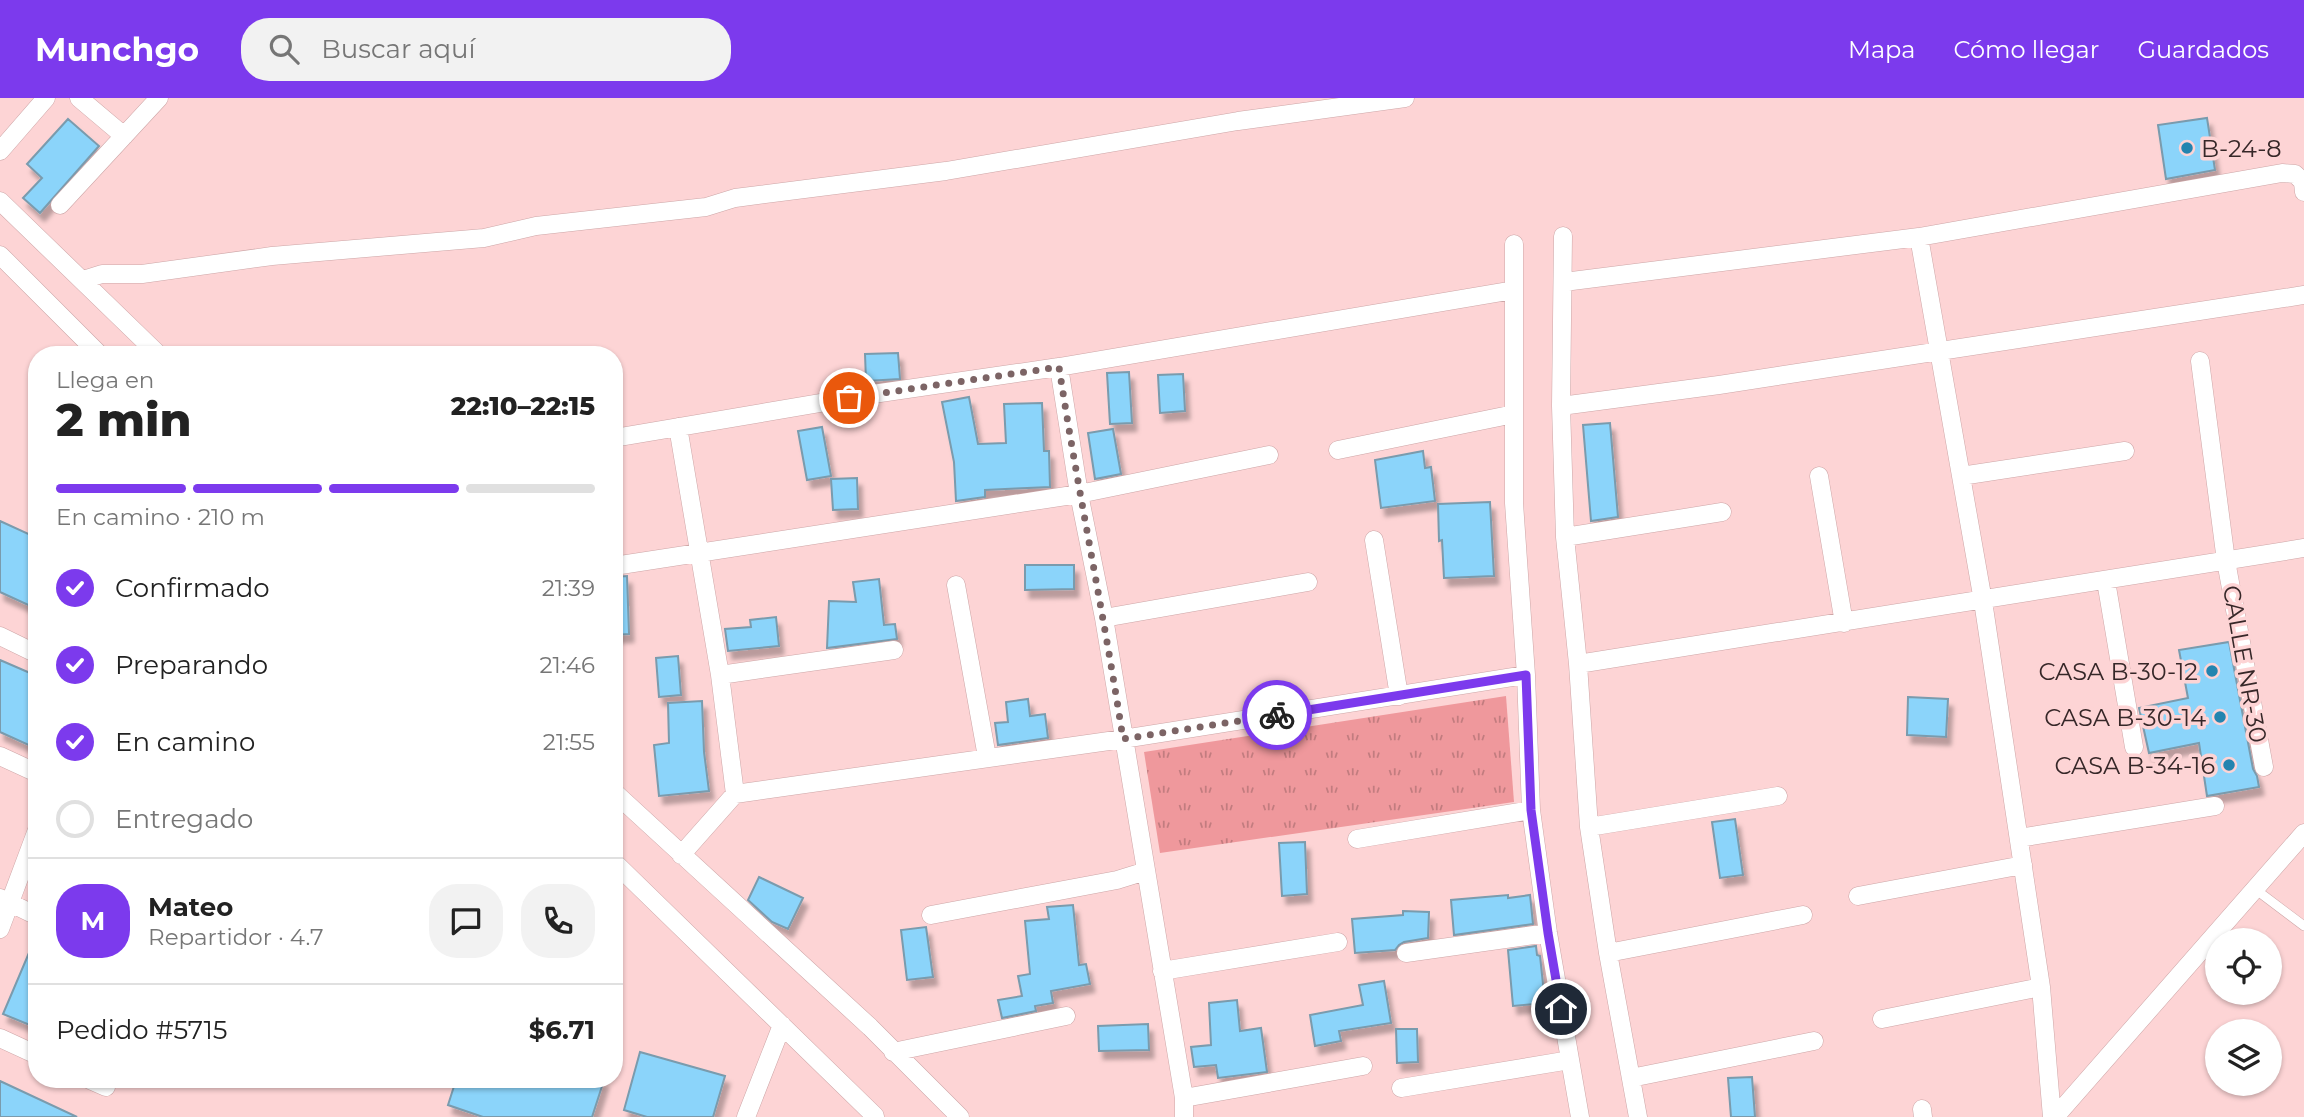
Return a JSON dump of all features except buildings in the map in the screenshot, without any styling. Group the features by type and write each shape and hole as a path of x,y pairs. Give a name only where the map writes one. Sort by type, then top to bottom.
{"street":[{"path":"0,150 46,98"},
{"path":"79,98 124,136"},
{"path":"60,205 159,98"},
{"path":"83,280 102,274 142,274 272,256 484,238 537,226 706,207 735,198 946,171 1238,121 1405,98"},
{"path":"1564,282 1919,237 2282,173 2295,174 2303,182 2304,192"},
{"path":"0,201 150,346"},
{"path":"1563,236 1561,406 1565,537 1578,664 1589,827 1608,953 1638,1117"},
{"path":"1919,237 1983,601 2020,838 2041,987 2054,1117"},
{"path":"1514,244 1514,503 1526,675 1531,810 1548,933 1580,1117"},
{"path":"0,255 91,346"},
{"path":"623,436 873,394 1059,367 1514,290"},
{"path":"1561,406 1719,385 2304,295"},
{"name":"CALLE NR-30","path":"2200,361 2226,561 2264,767"},
{"path":"1059,367 1079,494 1104,618 1184,1098 1184,1117"},
{"path":"1338,450 1514,415"},
{"path":"678,427 720,675 735,794"},
{"path":"1961,476 2125,450"},
{"path":"623,565 1079,494 1269,455"},
{"path":"1819,476 1844,623"},
{"path":"1565,537 1723,512"},
{"path":"1374,540 1399,696"},
{"path":"1578,664 2304,548"},
{"path":"2106,581 2134,747"},
{"path":"1104,618 1308,582"},
{"path":"956,585 987,757"},
{"path":"0,636 28,650"},
{"path":"720,675 894,650"},
{"path":"681,855 735,794 1123,739 1526,675"},
{"path":"0,756 28,769"},
{"path":"1589,827 1778,796"},
{"path":"623,800 870,1027 960,1117"},
{"path":"2020,838 2215,806"},
{"path":"1357,839 1531,810"},
{"path":"2054,1117 2304,834"},
{"path":"0,929 5,901 28,850"},
{"path":"1858,896 2024,865"},
{"path":"623,871 875,1116"},
{"path":"931,915 1117,880 1146,871"},
{"path":"5,901 28,912"},
{"path":"1608,953 1803,915"},
{"path":"1406,953 1548,933"},
{"path":"1162,971 1338,942"},
{"path":"1882,1019 2041,987"},
{"path":"893,1052 1066,1016"},
{"path":"746,1117 782,1025"},
{"path":"0,1038 28,1051"},
{"path":"1631,1079 1814,1041"},
{"path":"1401,1088 1570,1059"},
{"path":"1184,1098 1363,1066"}],"lane":[{"path":"2255,889 2304,926"}],"green space":[{"path":"1506,696 1514,802 1160,853 1144,752"}],"way so far":[{"path":"849,398 1059,367 1123,739 1277,715"}],"place":[{"name":"B-24-8","path":"2187,148"},
{"name":"CASA B-30-12","path":"2212,671"},
{"name":"CASA B-30-14","path":"2220,717"},
{"name":"CASA B-34-16","path":"2229,765"}],"route":[{"path":"1277,715 1526,675 1531,810 1561,1009"}]}
